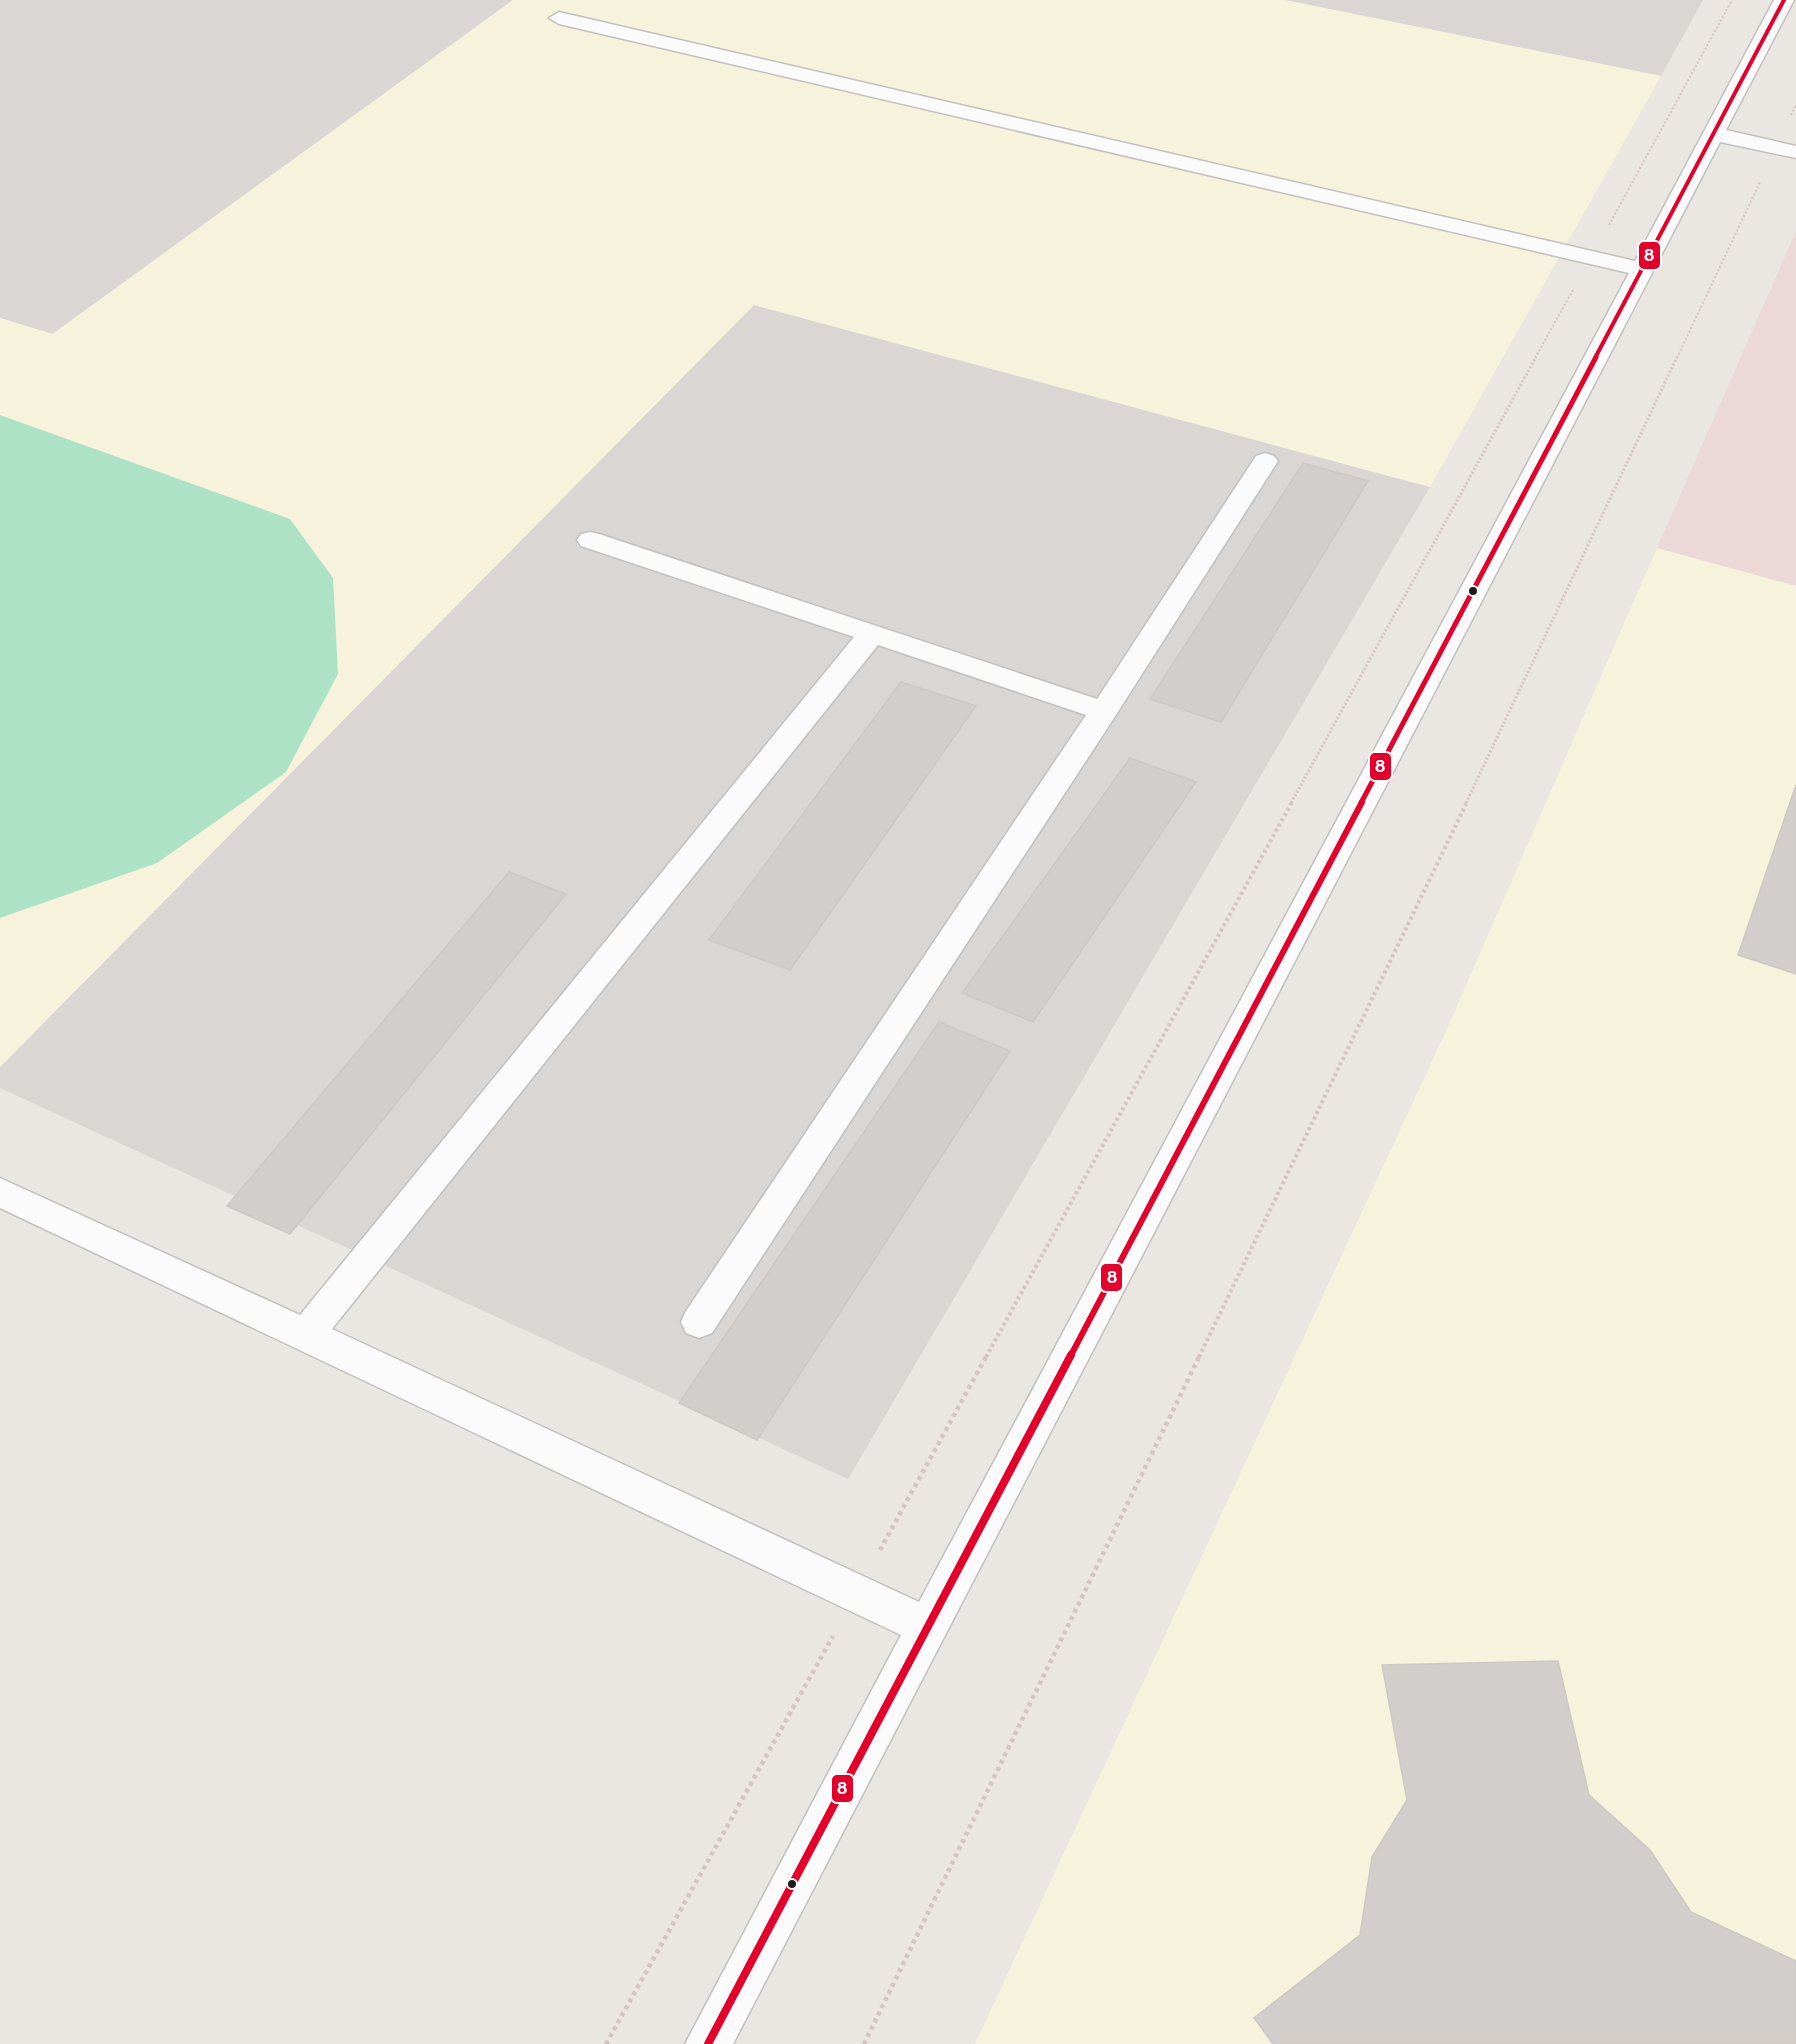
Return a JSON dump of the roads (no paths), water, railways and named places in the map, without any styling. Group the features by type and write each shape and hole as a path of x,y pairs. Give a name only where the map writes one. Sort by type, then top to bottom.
{"street":[{"path":"708,2044 1784,0"},
{"path":"559,18 1642,269"},
{"path":"1714,134 1786,150"},
{"path":"699,1322 1104,711 1265,461"},
{"path":"590,540 1104,711"},
{"path":"306,1334 872,634"},
{"path":"0,1192 857,1592 926,1627"}]}
